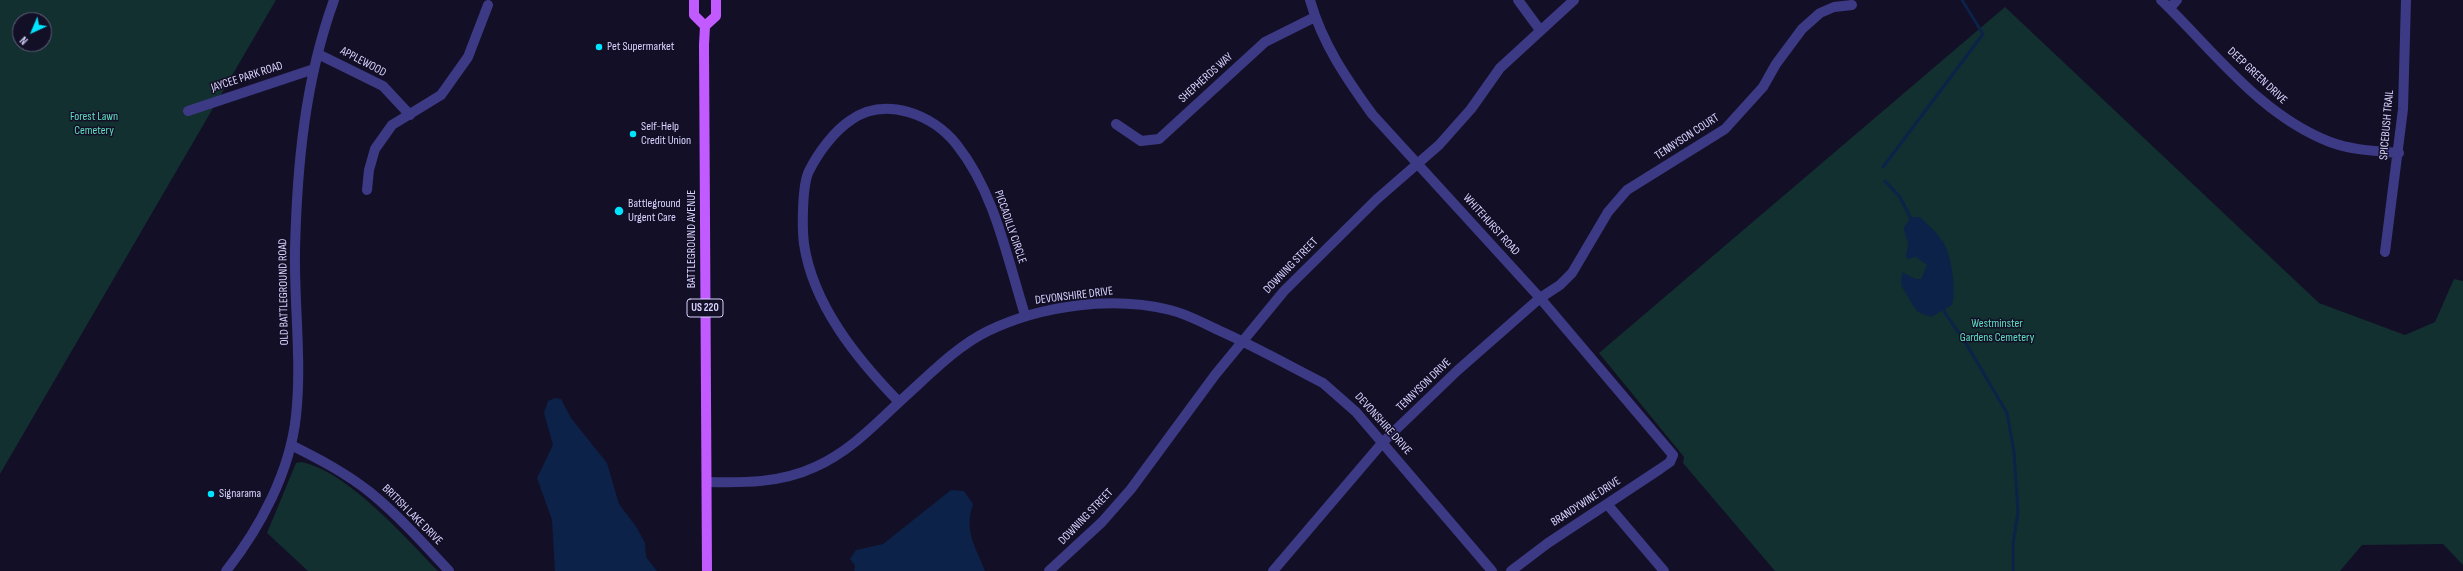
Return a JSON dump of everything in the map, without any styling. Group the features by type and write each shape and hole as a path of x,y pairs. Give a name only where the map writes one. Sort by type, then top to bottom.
{"main road":[{"path":"694,0 694,16 704,26 716,16 716,0"},
{"name":"BATTLEGROUND AVENUE","path":"704,26 707,571"}],"street":[{"name":"OLD BATTLEGROUND ROAD","path":"226,571 244,548 269,503 291,445 296,416 298,366 295,251 297,189 304,118 318,54 334,0"},
{"name":"WHITEHURST ROAD","path":"1310,0 1315,17 1332,54 1348,81 1372,114 1540,298 1673,454"},
{"path":"1518,0 1540,30"},
{"name":"DOWNING STREET","path":"1049,571 1102,522 1132,488 1241,340 1284,291 1377,199 1418,164 1455,128 1500,68 1574,0"},
{"name":"DEEP GREEN DRIVE","path":"2162,0 2255,95 2281,116 2302,130 2331,142 2367,150 2399,153"},
{"path":"2170,8 2178,0"},
{"name":"SPICEBUSH TRAIL","path":"2385,252 2399,153 2403,109 2406,0"},
{"path":"367,190 369,170 376,149 392,125 441,94 468,58 488,5"},
{"name":"TENNYSON COURT","path":"1540,298 1560,285 1572,273 1608,212 1627,190 1726,129 1763,87 1776,64 1802,29 1820,13 1834,7 1852,5"},
{"name":"SHEPHERDS WAY","path":"1116,124 1141,142 1159,139 1265,42 1315,17"},
{"name":"APPLEWOOD","path":"318,54 383,86 410,115"},
{"name":"JAYCEE PARK ROAD","path":"188,111 314,70"},
{"name":"PICCADILLY CIRCLE","path":"899,402 872,374 852,350 829,312 814,280 804,244 803,207 808,172 831,138 851,119 879,108 912,112 936,124 956,144 969,162 990,203 1025,315"},
{"name":"TENNYSON DRIVE","path":"1273,571 1383,442 1458,370 1540,298"},
{"name":"DEVONSHIRE DRIVE","path":"707,482 741,483 769,480 814,468 852,446 955,353 987,331 1025,315 1082,306 1113,304 1143,305 1171,310 1241,340 1323,383 1340,396 1383,442 1492,571"},
{"name":"BRITISH LAKE DRIVE","path":"291,445 331,466 370,492 391,510 449,571"},
{"name":"BRANDYWINE DRIVE","path":"1511,571 1670,462 1673,454"},
{"path":"1607,504 1664,571"}],"green space":[{"name":"Forest Lawn Cemetery","path":"0,0 276,0 0,474"},
{"name":"Westminster Gardens Cemetery","path":"2005,7 2319,303 2405,335 2435,322 2454,279 2463,281 2463,565 2443,544 2362,545 2340,571 1775,571 1683,463 1684,457 1599,353"},
{"path":"301,462 318,468 337,478 356,491 392,524 438,571 308,571 267,533 296,463"}],"water":[{"path":"1913,217 1920,217 1938,235 1946,247 1951,263 1954,291 1952,305 1931,317 1918,312 1901,285 1902,272 1916,279 1921,279 1927,265 1916,257 1908,259 1906,257 1908,243 1904,229 1906,224"},
{"path":"555,398 561,399 571,418 607,463 619,504 637,528 645,543 646,557 657,571 555,571 552,520 537,478 553,445 544,413 548,401"},
{"path":"951,490 964,491 973,504 970,531 974,546 985,571 854,571 855,566 850,559 856,550 883,544"}],"waterway":[{"path":"1883,167 1983,34 1962,0"},
{"path":"1885,181 1900,197 1912,221"},
{"path":"1944,308 1945,313 1964,340 2007,413 2014,452 2018,512 2013,544 2013,571"}],"place":[{"name":"Pet Supermarket","path":"599,47"},
{"name":"Self-Help Credit Union","path":"633,134"},
{"name":"Battleground Urgent Care","path":"619,211"},
{"name":"Signarama","path":"211,494"}]}
